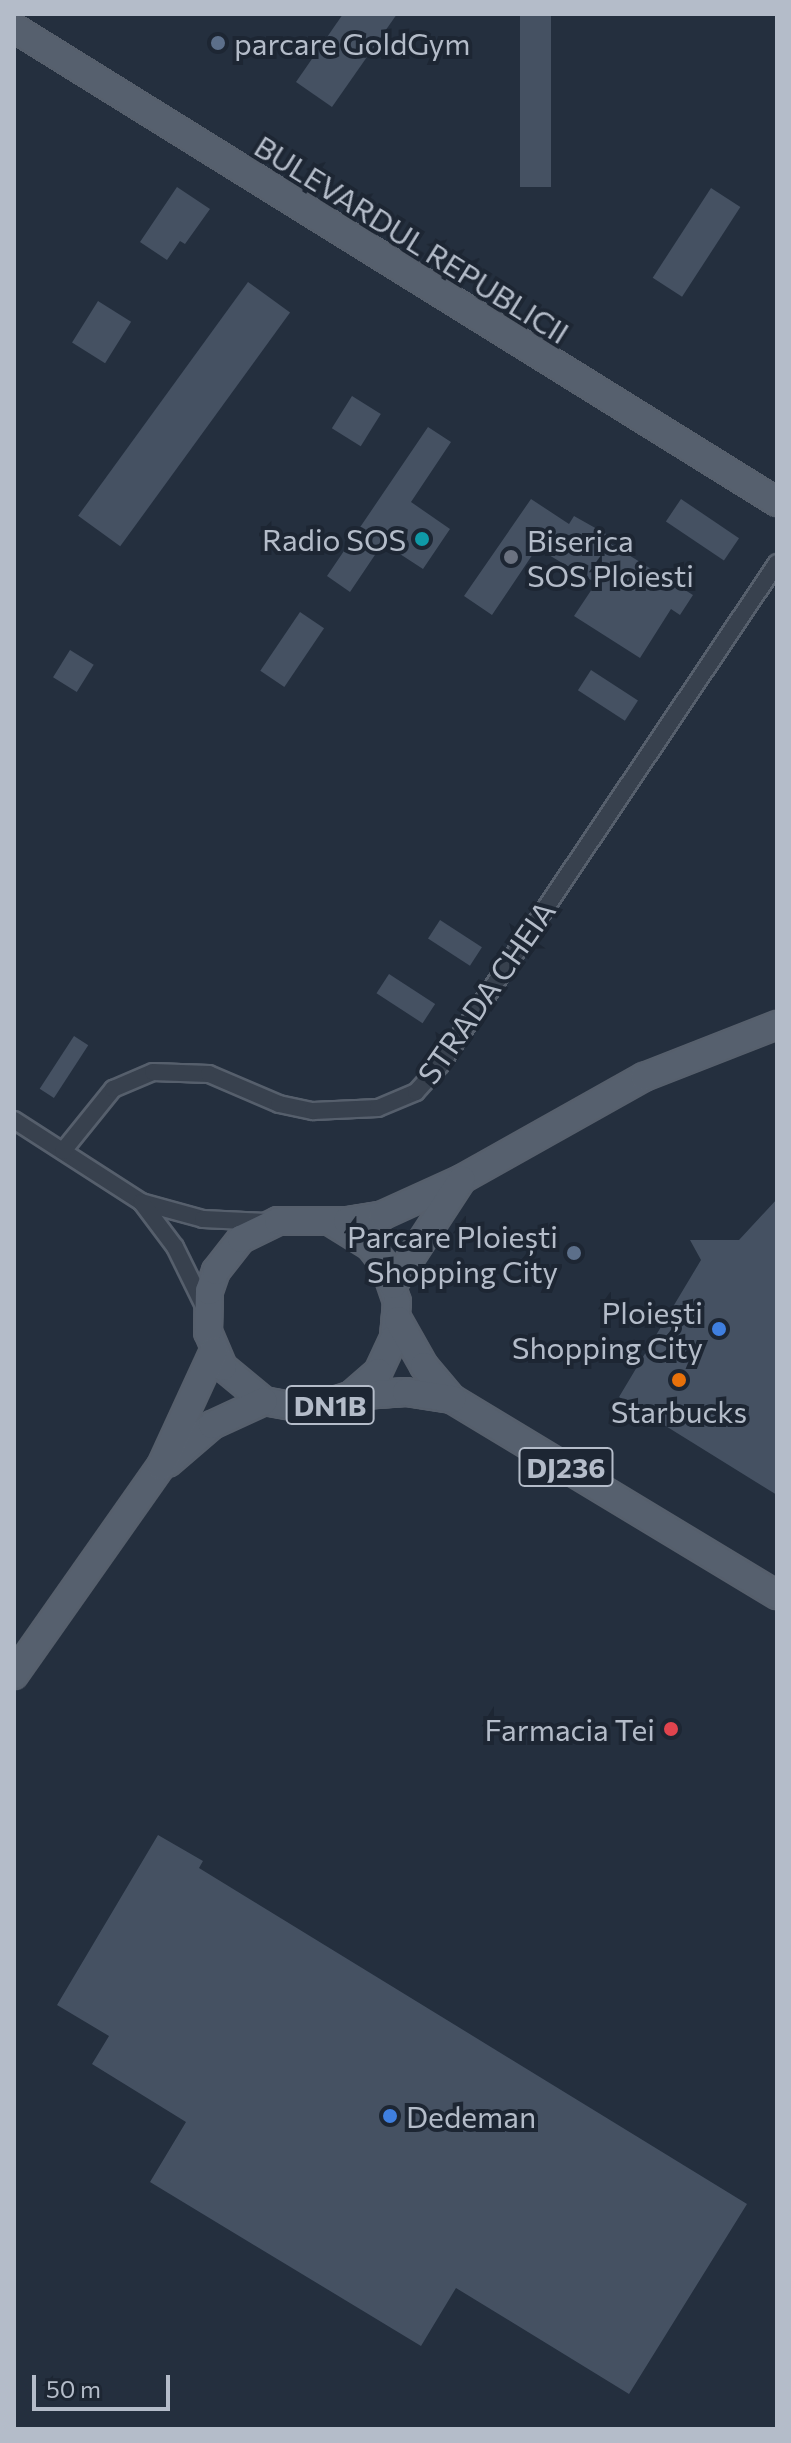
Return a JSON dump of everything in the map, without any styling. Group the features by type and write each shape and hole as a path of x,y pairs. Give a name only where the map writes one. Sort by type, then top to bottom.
{"main road":[{"name":"BULEVARDUL REPUBLICII","path":"14,28 777,502"},
{"name":"DN1B","path":"331,1222 370,1246 393,1285 398,1320 378,1372 350,1396 308,1409 264,1401 234,1381 214,1351 206,1311 209,1291 227,1254 241,1239 278,1221 331,1222 383,1215 462,1179 644,1077 777,1025"},
{"name":"DN1B","path":"393,1285 462,1179"},
{"name":"DJ236","path":"398,1320 418,1357 452,1399 777,1595"},
{"name":"DN1B","path":"14,1675 161,1466 214,1351"},
{"name":"DJ236","path":"350,1396 406,1392 452,1399"},
{"name":"DN1B","path":"161,1466 212,1425 264,1401"}],"street":[{"name":"STRADA CHEIA","path":"63,1151 113,1089 153,1072 209,1074 279,1104 313,1111 378,1108 416,1092 441,1064 777,563"},
{"path":"14,1120 141,1202 203,1219 278,1221"},
{"path":"141,1202 175,1247 206,1311"}],"building":[{"path":"343,14 397,14 332,107 296,82"},
{"path":"520,14 551,14 551,187 520,187"},
{"path":"177,187 210,209 185,244 180,241 167,260 140,242"},
{"path":"711,188 740,207 682,297 653,278"},
{"path":"248,282 290,313 120,546 78,516"},
{"path":"98,301 131,322 105,363 72,343"},
{"path":"352,396 381,414 361,446 332,428"},
{"path":"428,427 451,442 411,502 450,529 423,569 383,543 350,592 327,576"},
{"path":"531,499 569,524 574,516 606,534 603,539 693,595 680,615 671,609 640,658 574,616 596,583 537,548 492,615 464,596"},
{"path":"681,499 739,538 724,561 666,521"},
{"path":"300,612 324,628 284,687 260,671"},
{"path":"70,650 94,665 77,692 53,677"},
{"path":"591,670 638,700 625,721 578,690"},
{"path":"440,920 482,947 470,966 428,938"},
{"path":"389,974 435,1004 423,1023 376,993"},
{"path":"74,1036 88,1045 54,1098 40,1089"},
{"name":"Ploiești Shopping City","path":"777,1199 777,1495 619,1397 701,1260 690,1240 739,1240"},
{"name":"Dedeman","path":"158,1835 203,1861 199,1868 747,2204 629,2394 456,2288 421,2346 150,2182 186,2122 92,2064 109,2036 57,2005"}],"place":[{"name":"parcare GoldGym","path":"218,43"},
{"name":"Radio SOS","path":"422,539"},
{"name":"Biserica SOS Ploiesti","path":"511,557"},
{"name":"Parcare Ploiești Shopping City","path":"574,1253"},
{"name":"Ploiești Shopping City","path":"719,1329"},
{"name":"Starbucks","path":"679,1380"},
{"name":"Farmacia Tei","path":"671,1729"},
{"name":"Dedeman","path":"390,2116"}]}
